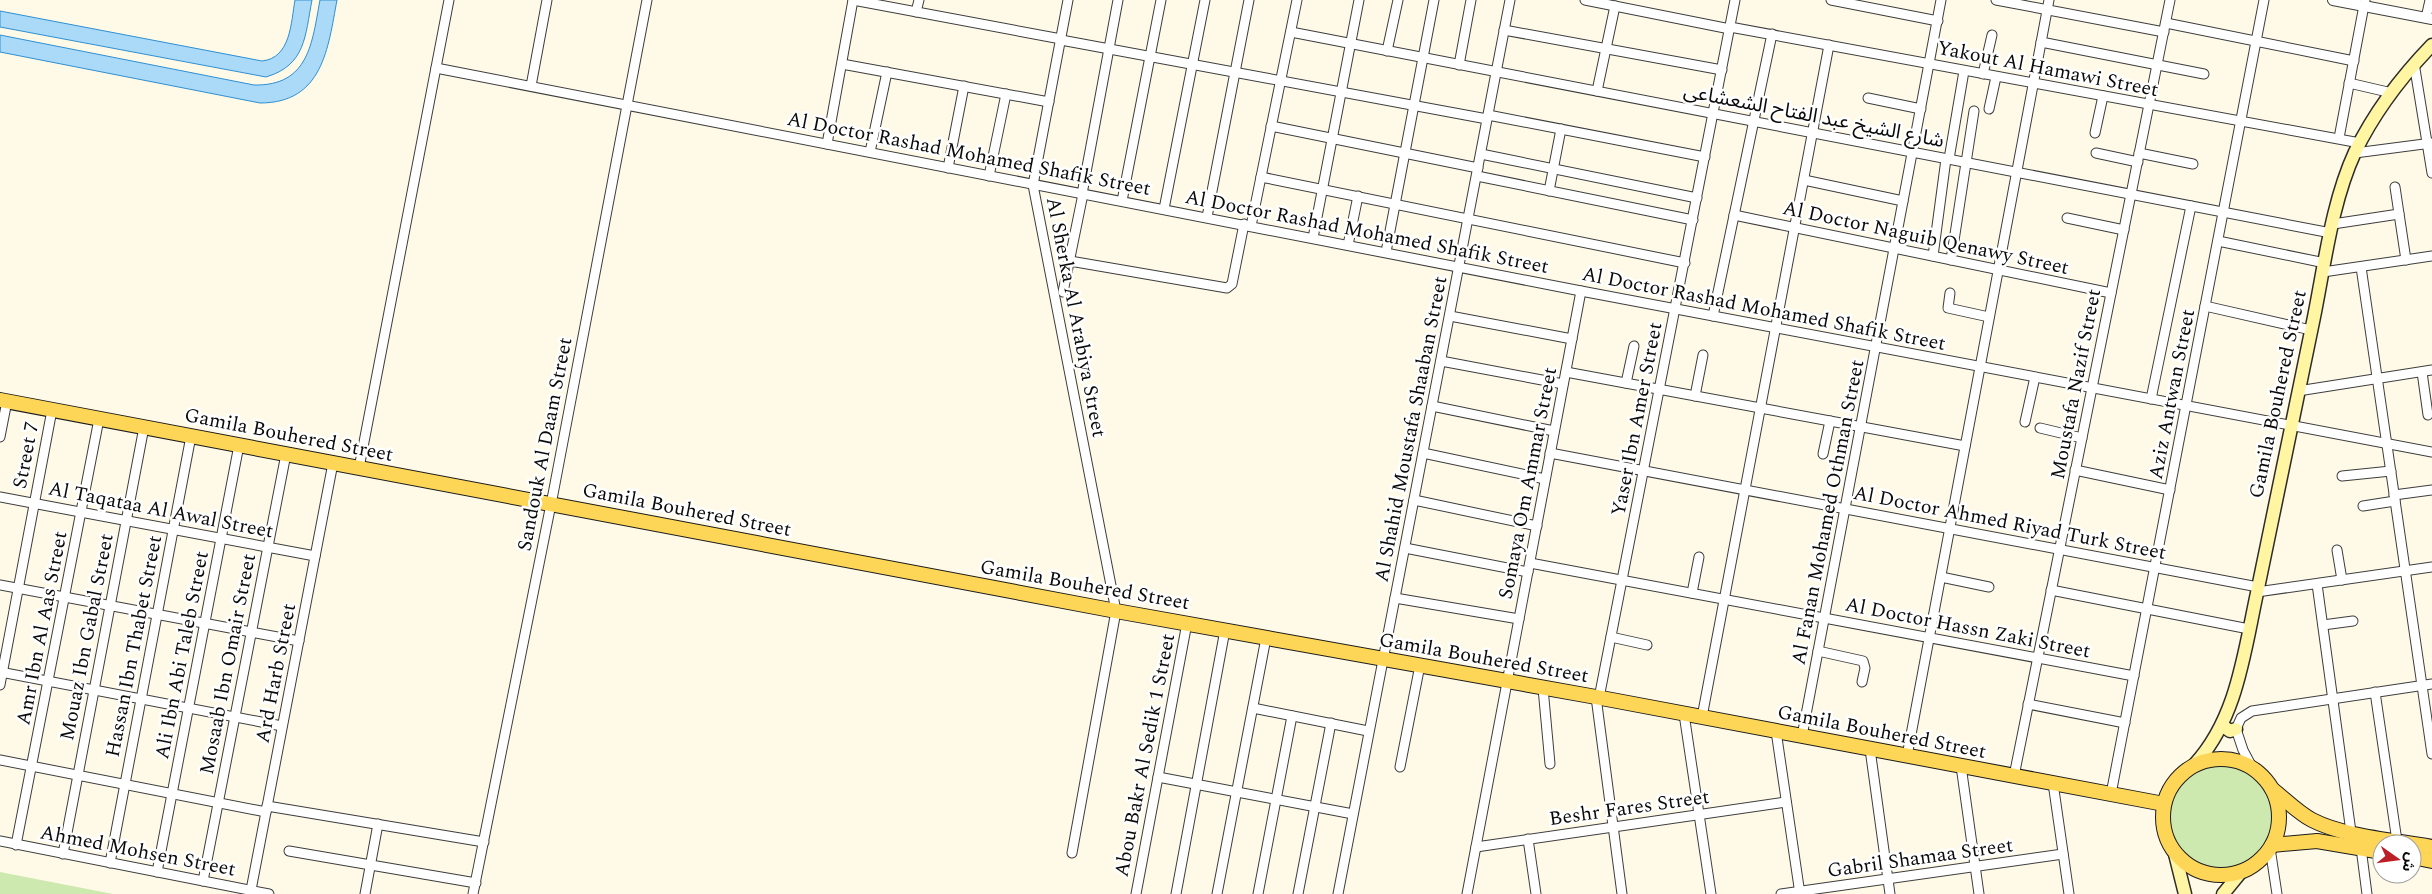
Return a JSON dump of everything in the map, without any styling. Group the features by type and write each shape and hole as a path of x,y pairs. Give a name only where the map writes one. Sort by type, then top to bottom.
{"main road":[{"name":"Gamila Bouhered Street","path":"2194,765 2210,746 2223,726 2229,710 2249,629 2332,228 2342,188 2358,148 2392,93 2414,63 2432,45"},
{"name":"Gamila Bouhered Street","path":"3,400 1116,611 1507,681 2164,804"},
{"path":"2223,726 2230,731 2236,729"},
{"path":"2186,894 2175,854 2164,830 2164,804 2170,789 2180,775 2194,765 2209,760 2224,759 2240,762 2253,769 2271,788 2310,819 2320,824 2372,836"},
{"path":"2175,854 2188,866 2205,874 2223,876 2241,872 2252,866 2271,846 2277,834 2278,810 2271,788"},
{"path":"2271,846 2317,841 2372,850"},
{"path":"2223,894 2241,872"}],"street":[{"path":"359,468 449,0"},
{"path":"531,86 548,0"},
{"name":"Sandouk Al Daam Street","path":"473,894 551,504 647,0"},
{"path":"827,144 853,0 1109,50 1414,106 1561,129 1705,157"},
{"path":"916,12 918,0"},
{"name":"Al Sherka Al Arabiya Street","path":"1068,0 1033,185 1116,611"},
{"path":"1063,292 1118,0"},
{"path":"1122,201 1161,0"},
{"path":"1164,209 1205,0"},
{"path":"1207,217 1249,0"},
{"path":"1070,261 1227,288 1232,284 1261,177 1297,0"},
{"path":"1312,238 1358,0"},
{"path":"1387,51 1398,0"},
{"path":"1386,252 1434,0"},
{"path":"1459,65 1472,0"},
{"name":"Al Shahid Moustafa Shaaban Street","path":"1338,894 1510,0"},
{"name":"Yakout Al Hamawi Street","path":"1585,0 1996,77 2339,138 2358,148 2430,143"},
{"name":"Yaser Ibn Amer Street","path":"1622,894 1597,698 1623,579 1736,0"},
{"path":"1830,0 1938,21"},
{"name":"Al Fanan Mohamed Othman Street","path":"1802,736 1941,0"},
{"path":"1996,0 2047,10 2256,41 2354,60"},
{"path":"1907,756 2049,0"},
{"name":"Moustafa Nazif Street","path":"2014,776 2170,0"},
{"name":"Aziz Antwan Street","path":"2111,794 2264,0"},
{"path":"2333,0 2365,3 2429,18 2430,0"},
{"path":"2339,138 2365,3"},
{"path":"1597,91 1615,6"},
{"path":"1504,30 1722,70"},
{"name":"شارع الشيخ عبد الفتاح الشعشاعى","path":"1290,32 2223,212 2332,228 2399,214"},
{"path":"1713,316 1772,34"},
{"path":"1983,74 1992,35"},
{"path":"2041,42 2204,74"},
{"path":"1702,717 1829,45"},
{"path":"2414,63 2430,143 2432,173"},
{"path":"842,64 1049,102"},
{"name":"Al Doctor Rashad Mohamed Shafik Street","path":"436,68 1581,291 2432,452"},
{"path":"1933,256 1964,71"},
{"path":"870,152 887,72"},
{"path":"1989,109 1996,77"},
{"path":"2349,83 2392,93"},
{"path":"948,168 964,86"},
{"path":"989,176 1006,94"},
{"path":"2095,133 2104,96"},
{"path":"1868,98 1921,109"},
{"path":"1951,260 1974,111"},
{"path":"1271,126 1405,154 1549,191 1693,220"},
{"path":"1549,191 1561,129"},
{"path":"2096,153 2193,164"},
{"path":"1481,154 1697,198"},
{"path":"1261,177 1685,263"},
{"path":"1804,180 1903,201"},
{"path":"2394,187 2406,260"},
{"path":"1348,245 1358,196"},
{"path":"2151,399 2191,206"},
{"name":"Al Doctor Naguib Qenawy Street","path":"1734,215 2111,293"},
{"path":"2068,218 2124,230"},
{"path":"2218,241 2324,267 2361,267 2432,256"},
{"path":"2361,267 2432,754"},
{"name":"Somaya Om Ammar Street","path":"1467,894 1581,291"},
{"path":"1950,293 1947,307 1949,309 1989,317"},
{"path":"2205,306 2311,330"},
{"path":"1450,316 1572,339"},
{"path":"1626,383 1634,346"},
{"path":"1695,396 1703,355"},
{"path":"1441,361 1563,384"},
{"path":"2298,391 2432,370"},
{"path":"1566,372 1965,446"},
{"path":"2422,372 2428,415"},
{"path":"2025,422 2035,377"},
{"path":"0,437 3,400"},
{"path":"1432,406 1554,431"},
{"name":"Street 7","path":"0,685 52,410"},
{"name":"Amr Ibn Al Aas Street","path":"16,844 99,419"},
{"path":"1823,454 1830,421"},
{"name":"Mouaz Ibn Gabal Street","path":"63,854 144,427"},
{"path":"2040,428 2082,438"},
{"name":"Hassan Ibn Thabet Street","path":"110,863 190,436"},
{"name":"Ali Ibn Abi Taleb Street","path":"157,872 239,445"},
{"path":"1423,453 1545,480"},
{"name":"Al Doctor Ahmed Riyad Turk Street","path":"1550,453 2155,568 2257,590 2317,584 2432,567"},
{"name":"Mosaab Ibn Omair Street","path":"203,881 286,454"},
{"name":"Ard Harb Street","path":"251,890 333,463"},
{"path":"2076,470 2170,490"},
{"path":"2342,476 2391,471"},
{"path":"2364,506 2432,490"},
{"name":"Al Taqataa Al Awal Street","path":"0,497 315,556"},
{"path":"1414,500 1536,526"},
{"name":"Al Doctor Hassn Zaki Street","path":"1405,548 1623,579 2134,676"},
{"path":"2337,550 2342,580"},
{"path":"1692,592 1699,557"},
{"path":"1941,577 1989,587"},
{"path":"0,584 298,641"},
{"path":"2317,584 2351,832"},
{"path":"2051,590 2249,629"},
{"path":"1395,598 1519,620"},
{"path":"1072,853 1116,611"},
{"path":"2323,624 2354,621"},
{"name":"Abou Bakr Al Sedik 1 Street","path":"1136,894 1187,623"},
{"path":"1176,894 1226,630"},
{"path":"1611,637 1647,644"},
{"path":"1217,894 1266,638"},
{"path":"1818,651 1863,662 1865,668 1862,682"},
{"path":"1400,767 1420,666"},
{"path":"1,672 282,726"},
{"path":"2253,769 2236,729 2241,718 2252,710 2432,684"},
{"path":"1543,688 1550,764"},
{"path":"2376,692 2396,834"},
{"path":"2028,704 2125,723"},
{"path":"1253,708 1368,731"},
{"path":"1684,714 1711,894"},
{"path":"1258,894 1292,716"},
{"path":"1298,894 1331,723"},
{"path":"1776,731 1800,893"},
{"path":"1870,749 1890,894"},
{"path":"0,760 219,803 378,824 484,842"},
{"path":"1961,766 1979,894"},
{"path":"1158,777 1353,814"},
{"path":"2053,783 2069,894"},
{"name":"Beshr Fares Street","path":"1476,847 1786,802"},
{"path":"365,894 378,824"},
{"path":"1528,839 1536,894"},
{"name":"Ahmed Mohsen Street","path":"0,841 269,894"},
{"path":"2271,846 2277,894"},
{"path":"2360,848 2367,894"},
{"path":"289,851 476,882"},
{"name":"Gabril Shamaa Street","path":"1781,894 1800,893 2063,854"}],"green space":[{"path":"2221,765 2241,769 2258,780 2269,797 2273,817 2269,837 2258,854 2241,865 2221,869 2201,865 2184,854 2173,837 2169,817 2173,797 2184,780 2201,769"},
{"path":"0,872 113,894 0,894"}],"water":[{"path":"295,0 312,0 301,48 289,65 279,72 266,77 0,27 0,11 262,61 272,58 284,46 288,38"},
{"path":"320,0 337,0 330,36 319,70 310,83 297,94 281,101 260,103 0,52 0,35 254,85 272,83 286,78 297,70 305,59 314,32"}]}
